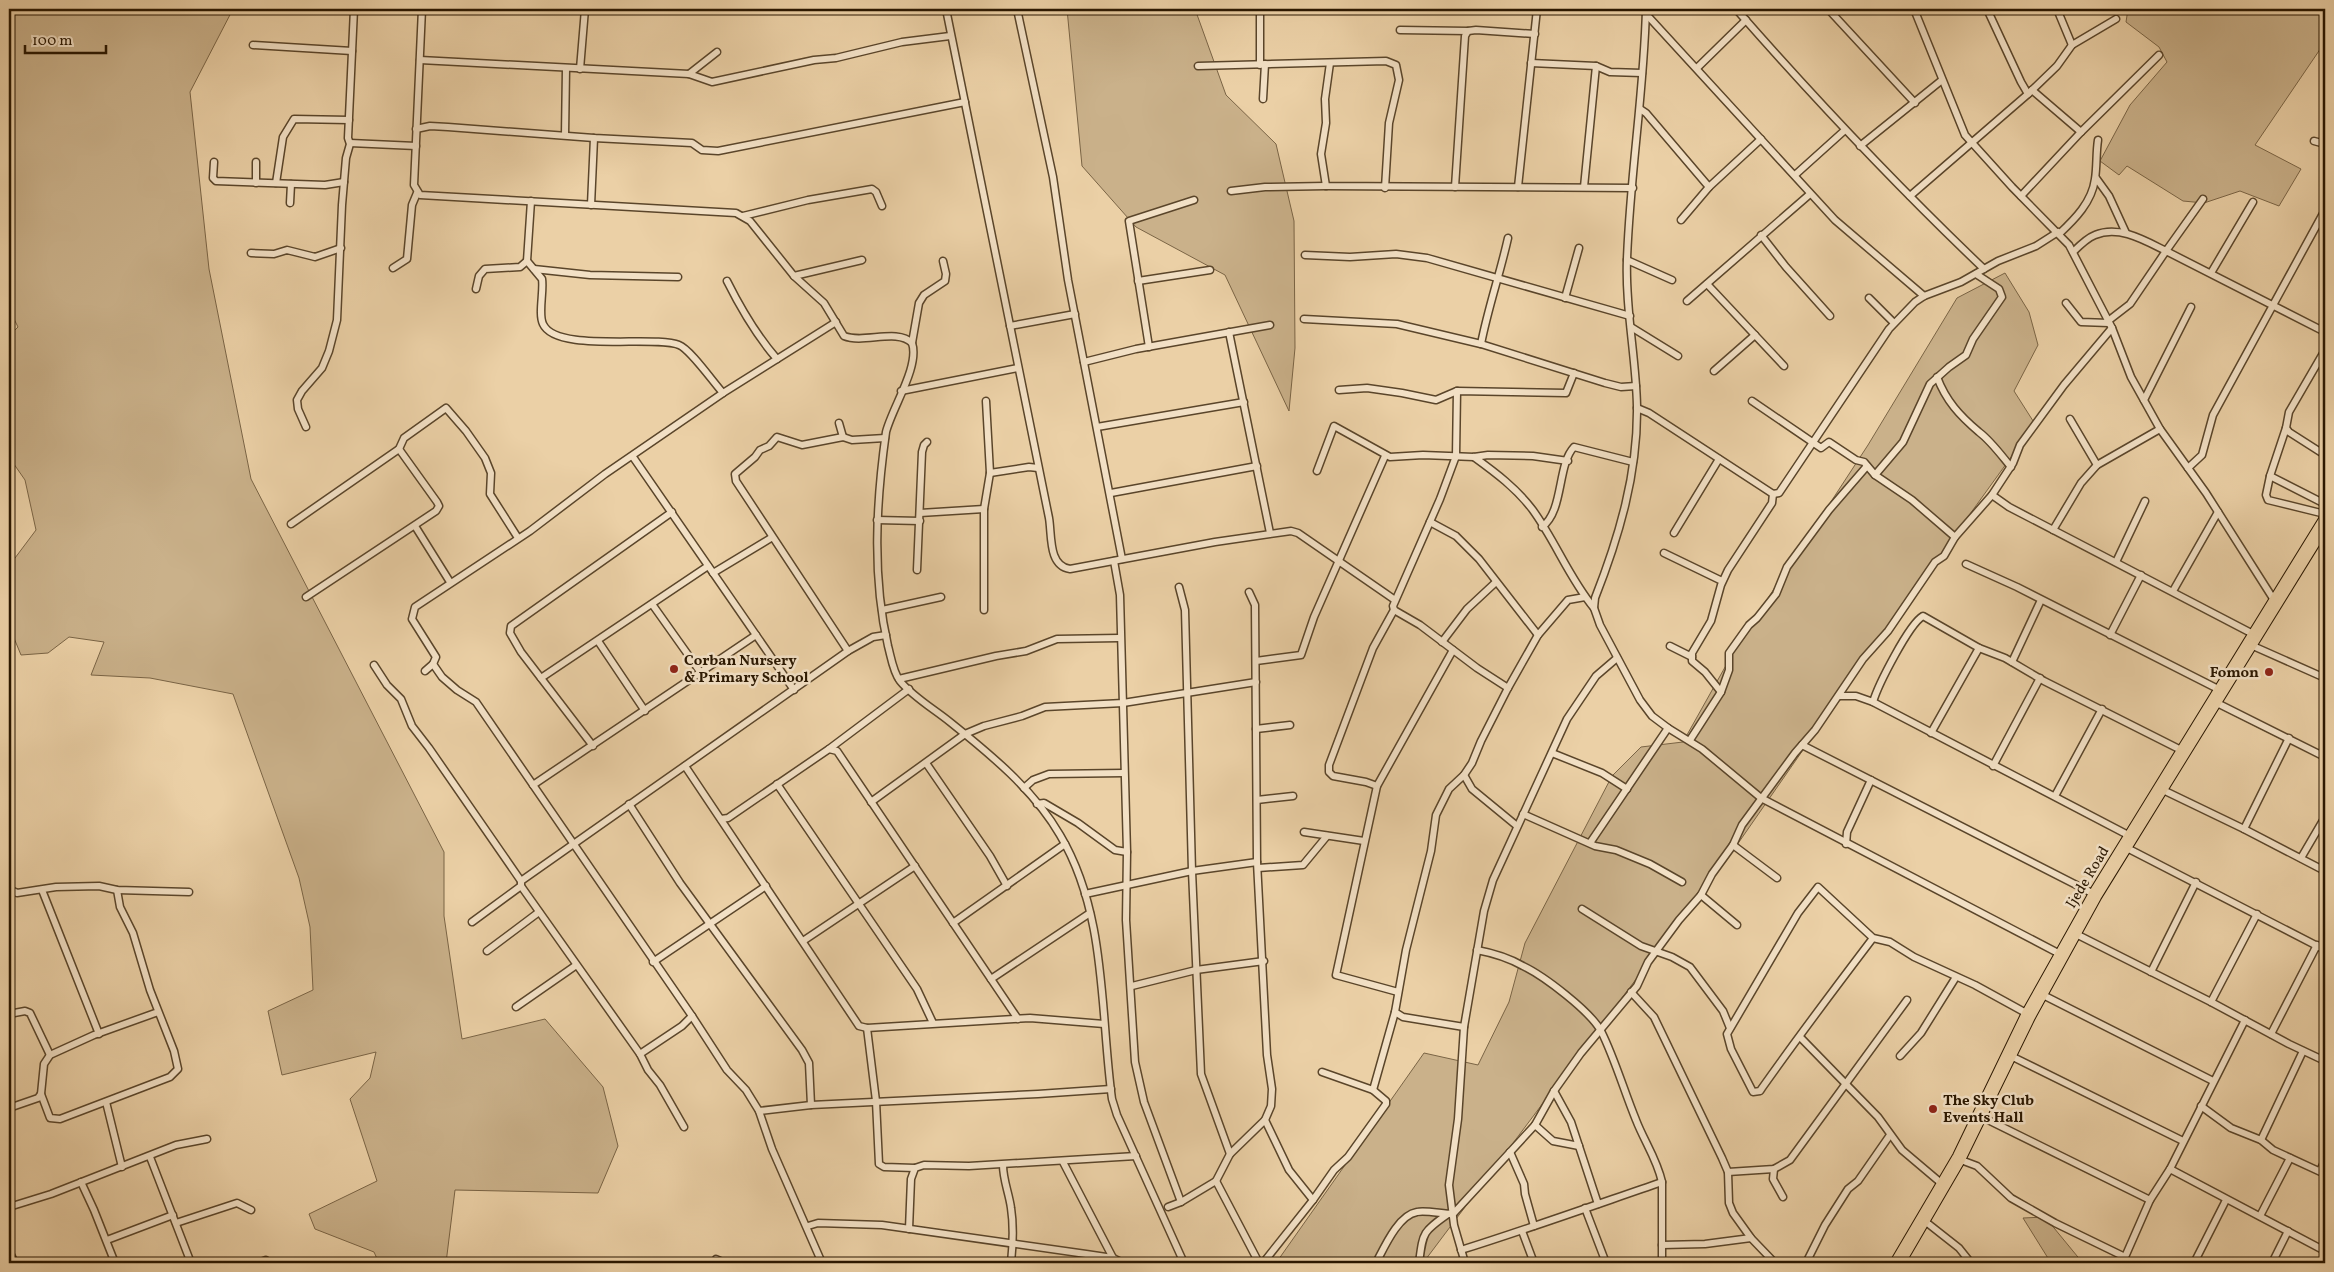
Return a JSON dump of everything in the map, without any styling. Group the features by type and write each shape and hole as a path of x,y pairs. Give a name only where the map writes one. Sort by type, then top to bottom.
{"main road":[{"name":"Ijede Road","path":"1901,1263 1961,1160 2011,1056 2076,934 2095,894 2128,835 2325,515"},
{"name":"Ijede Road","path":"1894,1263 1942,1183 2026,1013 2058,953 2127,848 2325,528"}],"street":[{"path":"306,427 298,409 297,400 302,391 322,368 329,351 338,306 344,182 346,158 350,143 348,138 354,9"},
{"path":"422,9 414,185 417,193 423,196 736,213 750,222 794,276 824,303 844,336 850,338 893,336 912,342"},
{"path":"580,69 585,9"},
{"path":"946,9 1049,518 1053,548 1059,564 1070,569 1288,531 1298,533 1396,600"},
{"path":"1018,9 1053,177 1075,314 1122,559"},
{"path":"1518,186 1537,9"},
{"path":"1736,9 1860,146 1984,269"},
{"path":"1828,9 1915,102"},
{"path":"1914,9 1965,135 1970,143 2059,233 2073,252 2109,324 2131,377 2160,429 2218,512 2274,600"},
{"path":"1987,9 2020,82 2081,132"},
{"path":"2057,9 2072,45"},
{"path":"1260,10 1263,99"},
{"path":"1646,11 1835,220 1924,296"},
{"path":"1646,11 1627,260 1637,408 1633,462 1628,498 1620,528 1594,598 1594,608 1600,625 1640,700 1652,716 1668,728 1690,740 1761,798 2058,953"},
{"path":"1697,68 1746,20"},
{"path":"1910,196 2030,92 2057,66 2072,45 2116,20"},
{"path":"1400,30 1535,34"},
{"path":"1455,187 1465,36 1468,31"},
{"path":"420,60 689,74 712,82 814,60 836,58 902,42 950,36"},
{"path":"253,45 352,51"},
{"path":"689,74 718,52"},
{"path":"2021,196 2081,132 2159,55"},
{"path":"1198,66 1386,61 1396,65 1399,80 1389,123 1385,188"},
{"path":"1326,186 1322,154 1326,123 1325,99 1330,63"},
{"path":"1531,63 1596,66 1610,72 1642,73"},
{"path":"1584,187 1596,66"},
{"path":"565,135 566,69"},
{"path":"1860,146 1942,80"},
{"path":"416,129 430,126 692,143 702,150 718,150 965,102"},
{"path":"1640,109 1709,187"},
{"path":"276,183 283,137 294,119 349,120"},
{"path":"1795,175 1845,130"},
{"path":"591,204 594,138"},
{"path":"1681,220 1709,187 1762,139"},
{"path":"1773,494 1782,491 1811,443 1894,323 1924,296 1961,282 2059,233 2088,202 2096,178 2098,140"},
{"path":"2314,141 2325,144"},
{"path":"350,143 416,146"},
{"path":"214,162 213,178 216,181 335,185 344,182"},
{"path":"256,162 256,183"},
{"path":"2096,178 2109,196 2126,233"},
{"path":"290,203 292,184"},
{"path":"1231,191 1265,187 1326,186 1385,188 1518,186 1633,188"},
{"path":"743,216 808,200 872,189 876,192 882,206"},
{"path":"393,268 407,259 412,205 417,193"},
{"path":"1687,301 1810,194"},
{"path":"1419,1263 1422,1238 1431,1225 1451,1214 1535,1125 1554,1091 1642,978 1648,962 1679,920 1701,896 1712,874 1733,845 1742,824 1839,696 1863,659 1894,623 1936,562 1946,554 1955,537 1992,495 2011,467 2020,445 2109,324 2130,304 2203,199"},
{"path":"1149,347 1128,221 1194,200"},
{"path":"531,201 527,261 542,279 541,322 546,329 573,339 598,342 656,342 679,345 690,353 723,393"},
{"path":"2211,274 2253,202"},
{"path":"2188,468 2202,455 2213,415 2325,210"},
{"path":"2073,252 2095,234 2126,233 2166,251 2325,332"},
{"path":"1761,235 1786,267 1830,316"},
{"path":"1481,344 1488,309 1508,238"},
{"path":"251,252 274,254 287,250 315,257 341,248"},
{"path":"1565,298 1579,248"},
{"path":"1306,255 1350,257 1396,254 1427,258 1630,316"},
{"path":"794,276 862,260"},
{"path":"1627,260 1672,280"},
{"path":"476,289 479,276 485,269 520,267 527,261"},
{"path":"943,261 946,274 945,281 924,295 919,303 912,342 911,365 889,418 885,438 877,520 878,581 886,635 899,679 965,734 1024,788 1065,844 1079,874 1090,913 1099,960 1110,1089 1117,1115 1184,1263"},
{"path":"533,269 590,275 678,277"},
{"path":"1138,281 1210,270"},
{"path":"1875,475 1903,442 1930,384 1966,355 1973,339 2002,297 1998,289 1976,274"},
{"path":"726,281 744,314 764,344 777,359"},
{"path":"1707,284 1784,366"},
{"path":"1869,298 1894,323"},
{"path":"2066,303 2081,322 2109,324"},
{"path":"2144,400 2191,308"},
{"path":"1010,326 1075,314"},
{"path":"1304,319 1397,324 1481,344 1621,387 1636,386"},
{"path":"425,671 434,664 436,658 412,619 413,610 450,582 518,538 605,474 633,457 723,393 836,322"},
{"path":"1084,362 1149,347 1270,325"},
{"path":"1631,327 1678,356"},
{"path":"1230,332 1270,533"},
{"path":"1714,371 1755,335"},
{"path":"2325,350 2289,412 2266,495 2268,500 2325,515"},
{"path":"901,391 1018,368"},
{"path":"1339,390 1367,388 1436,400 1457,391 1566,393 1574,373"},
{"path":"1937,377 1946,399 1969,424 1984,436 2011,467"},
{"path":"1377,786 1333,776 1329,772 1329,765 1372,648 1394,610 1393,606 1430,522 1456,456 1457,391"},
{"path":"1752,401 1808,438 1811,443 1821,448 1829,442 1856,460 1864,462 1875,475 1912,500 1955,537"},
{"path":"984,610 984,509 990,473 986,402"},
{"path":"1097,427 1244,402"},
{"path":"291,524 399,449 404,438 446,408 466,431 485,458 491,473 490,494 518,538"},
{"path":"1637,408 1649,413 1773,494"},
{"path":"2070,419 2097,465"},
{"path":"839,423 843,437"},
{"path":"1317,470 1334,426 1386,456 1474,457 1488,455 1533,456 1568,460"},
{"path":"2286,428 2289,432 2325,455"},
{"path":"2054,530 2081,483 2097,465 2160,429"},
{"path":"848,651 771,538 736,482 735,474 777,437 802,444 843,437 852,440 885,438"},
{"path":"917,570 922,452 927,442"},
{"path":"1542,527 1548,523 1568,460 1574,448 1633,462"},
{"path":"306,597 436,511 439,506 399,449"},
{"path":"1256,661 1293,658 1301,655 1314,617 1386,456"},
{"path":"633,457 794,690"},
{"path":"1474,457 1513,487 1532,509 1585,597 1594,608"},
{"path":"1674,533 1719,458"},
{"path":"1110,493 1256,466"},
{"path":"1690,740 1721,692 1728,670 1729,653 1749,625 1776,594 1787,567 1829,510 1867,466"},
{"path":"990,473 1029,467 1038,468"},
{"path":"2270,476 2325,504"},
{"path":"1721,692 1705,672 1695,666 1692,661 1692,653 1711,620 1722,581 1772,503 1773,494"},
{"path":"1992,495 2054,530 2253,634"},
{"path":"2116,562 2145,501"},
{"path":"920,513 984,509"},
{"path":"593,746 521,652 510,633 514,622 672,512"},
{"path":"2173,591 2218,512"},
{"path":"877,520 920,521"},
{"path":"1430,522 1456,536 1479,559 1538,635"},
{"path":"415,526 450,582"},
{"path":"714,573 771,538"},
{"path":"1664,553 1722,581"},
{"path":"1114,561 1120,595 1127,852 1126,920 1132,986 1135,1062 1142,1094 1182,1202"},
{"path":"1966,564 2218,689"},
{"path":"541,678 708,566"},
{"path":"2110,635 2141,575"},
{"path":"1442,642 1467,608 1496,582"},
{"path":"1179,587 1185,610 1192,871 1201,1074 1230,1154"},
{"path":"1168,1207 1182,1202 1216,1181 1230,1154 1265,1120 1271,1106 1272,1089 1267,1055 1258,865 1255,604 1249,592"},
{"path":"882,610 941,597"},
{"path":"1373,1090 1395,1012 1406,950 1431,851 1436,815 1449,789 1464,775 1472,763 1508,688 1538,635 1568,600 1585,597"},
{"path":"2012,662 2041,600"},
{"path":"652,604 701,672"},
{"path":"1394,610 1420,625 1508,688"},
{"path":"1873,702 1890,664 1914,626 1923,616 1979,648 2012,662 2181,750"},
{"path":"533,785 756,635"},
{"path":"472,922 520,884 629,804 848,651 873,637 886,635"},
{"path":"899,679 996,656 1026,651 1057,639 1120,638"},
{"path":"598,641 645,710"},
{"path":"1670,646 1692,657"},
{"path":"2253,646 2325,678"},
{"path":"1931,733 1979,648"},
{"path":"1398,992 1336,975 1377,786 1453,650"},
{"path":"1465,1263 1451,1214 1449,1184 1458,1119 1464,1026 1477,950 1493,880 1567,719 1596,676 1617,658"},
{"path":"434,664 442,677 457,690 476,702 653,962 692,1016 727,1070 746,1090 759,1111 772,1149 808,1226 822,1263"},
{"path":"374,665 387,685 401,699 412,726 429,748 539,912 640,1054 684,1127"},
{"path":"1993,766 2040,678"},
{"path":"871,802 965,734 984,726 1022,716 1052,705 1094,706 1123,703 1188,691 1256,682"},
{"path":"721,819 728,818 829,749 909,689"},
{"path":"1839,696 1856,696 1873,702 2128,835"},
{"path":"2217,703 2325,757"},
{"path":"2055,796 2102,709"},
{"path":"1256,729 1290,725"},
{"path":"1590,843 1668,728"},
{"path":"2244,829 2289,738"},
{"path":"1802,745 2095,894"},
{"path":"829,749 837,751 1018,1019"},
{"path":"1552,753 1602,773 1627,788"},
{"path":"926,763 990,856 1007,886"},
{"path":"685,766 857,1024 867,1028 1048,1018 1104,1024"},
{"path":"1024,788 1033,780 1049,774 1124,773"},
{"path":"1464,775 1472,789 1517,826"},
{"path":"1846,844 1847,832 1871,780"},
{"path":"777,784 916,989 933,1023"},
{"path":"2163,790 2325,871"},
{"path":"1257,800 1293,796"},
{"path":"1037,804 1044,803 1084,826 1115,850 1127,852"},
{"path":"629,804 710,926 802,1050 809,1063 811,1104"},
{"path":"1523,814 1601,848 1611,849 1650,864 1682,882"},
{"path":"2301,858 2325,817"},
{"path":"1304,832 1364,841"},
{"path":"1085,894 1192,871 1258,865 1303,864 1327,836"},
{"path":"953,923 1065,844"},
{"path":"1733,845 1777,878"},
{"path":"2127,848 2325,950"},
{"path":"803,942 915,866"},
{"path":"2151,972 2196,882"},
{"path":"9,889 17,893 99,886 116,890 189,892"},
{"path":"653,962 710,926 766,886"},
{"path":"1873,938 1812,1016 1800,1036 1760,1091 1753,1092 1731,1050 1727,1034 1798,913 1818,886 1873,938 1890,942 1914,957 2026,1013"},
{"path":"42,890 99,1034"},
{"path":"116,890 120,907 133,933 158,1012 174,1051 178,1069 161,1081 55,1120 50,1118 41,1094 44,1064 50,1055 158,1012"},
{"path":"1701,896 1737,925"},
{"path":"1582,909 1641,946 1680,961 1690,968 1715,1000 1730,1028"},
{"path":"488,951 539,912"},
{"path":"991,979 1090,913"},
{"path":"2211,1002 2257,914"},
{"path":"2076,934 2325,1061"},
{"path":"2271,1034 2316,945"},
{"path":"1477,950 1496,954 1530,970 1580,1006 1600,1030 1641,1133 1656,1159 1662,1182 1662,1263"},
{"path":"1132,986 1196,970 1264,962"},
{"path":"516,1007 576,966"},
{"path":"1900,1056 1921,1033 1956,977"},
{"path":"1631,992 1654,1018 1728,1172 1729,1203 1737,1222 1775,1263"},
{"path":"2043,995 2213,1081"},
{"path":"1728,1172 1774,1169 1790,1160 1907,1000"},
{"path":"9,1001 10,1014 25,1011 30,1013 50,1055"},
{"path":"1395,1012 1403,1017 1464,1026"},
{"path":"640,1054 682,1026 692,1016"},
{"path":"1961,1160 1977,1166 2011,1198 2055,1223 2125,1257 2150,1200 2170,1169 2245,1020"},
{"path":"867,1028 876,1101 879,1164 884,1168 915,1168 924,1165 1003,1165 1136,1156"},
{"path":"1800,1036 1878,1117 1902,1150 1942,1183"},
{"path":"2261,1140 2303,1051"},
{"path":"2011,1056 2183,1141"},
{"path":"1263,1263 1313,1200 1334,1170 1348,1157 1386,1104 1386,1101 1373,1090 1322,1072"},
{"path":"759,1111 811,1104 1110,1089"},
{"path":"1554,1091 1571,1122 1598,1204"},
{"path":"9,1108 38,1098 41,1094"},
{"path":"106,1102 122,1167"},
{"path":"2201,1106 2231,1128 2261,1140 2273,1150 2322,1173 2325,1160"},
{"path":"1982,1116 2150,1200"},
{"path":"1265,1120 1289,1170 1313,1200"},
{"path":"1535,1125 1553,1141 1579,1146"},
{"path":"1806,1263 1825,1225 1848,1189 1858,1180 1890,1135"},
{"path":"9,1207 150,1157 176,1145 207,1139"},
{"path":"1510,1152 1524,1184 1534,1226"},
{"path":"150,1157 191,1263"},
{"path":"2260,1216 2290,1158"},
{"path":"1063,1162 1113,1258"},
{"path":"1003,1165 1004,1182 1011,1206 1014,1233 1011,1263"},
{"path":"909,1229 911,1179 915,1168"},
{"path":"1774,1169 1773,1180 1783,1197"},
{"path":"2170,1169 2325,1251"},
{"path":"1216,1181 1259,1263"},
{"path":"81,1182 107,1240 115,1263"},
{"path":"1461,1250 1522,1231 1662,1182"},
{"path":"2194,1263 2226,1200"},
{"path":"176,1223 236,1203 251,1210"},
{"path":"1585,1208 1606,1263"},
{"path":"1376,1263 1397,1226 1403,1220 1416,1212 1451,1214"},
{"path":"107,1240 173,1215"},
{"path":"1926,1222 1959,1248 1971,1263"},
{"path":"808,1226 818,1223 829,1223 909,1229 1113,1258 1123,1263"},
{"path":"1522,1231 1534,1263"},
{"path":"2272,1263 2288,1231"},
{"path":"1662,1245 1705,1244 1751,1238"},
{"path":"9,1251 15,1263"},
{"path":"716,1259 725,1263"},
{"path":"258,1263 266,1260"}],"shaded area":[{"path":"9,9 233,9 190,92 209,269 251,479 444,852 444,916 462,1039 545,1019 603,1087 618,1146 598,1193 455,1190 446,1263 379,1263 374,1252 315,1229 309,1214 377,1181 350,1099 370,1078 376,1052 282,1075 268,1011 313,990 310,927 299,878 233,694 150,678 91,675 104,642 69,637 48,653 21,655 9,626 9,566 36,530 25,480 9,457 9,336 18,327 9,309"},
{"path":"1067,9 1195,9 1226,95 1276,144 1294,221 1295,348 1289,411 1225,275 1136,227 1082,166"},
{"path":"2128,9 2325,9 2325,42 2255,145 2301,169 2279,206 2240,191 2204,203 2183,201 2127,166 2119,175 2100,161 2130,105 2167,62 2159,47 2126,22"},
{"path":"2005,273 2029,312 2038,345 2014,391 2035,424 1892,622 1739,842 1423,1263 1276,1263 1424,1053 1478,1065 1509,1002 1525,943 1612,776 1641,747 1683,742 1738,644 1868,445 1957,298"},
{"path":"2045,1217 2082,1262 2087,1263 2051,1263 2023,1218"}],"place":[{"name":"Corban Nursery & Primary School","path":"674,669"},
{"name":"Fomon","path":"2269,672"},
{"name":"The Sky Club Events Hall","path":"1933,1109"}]}
